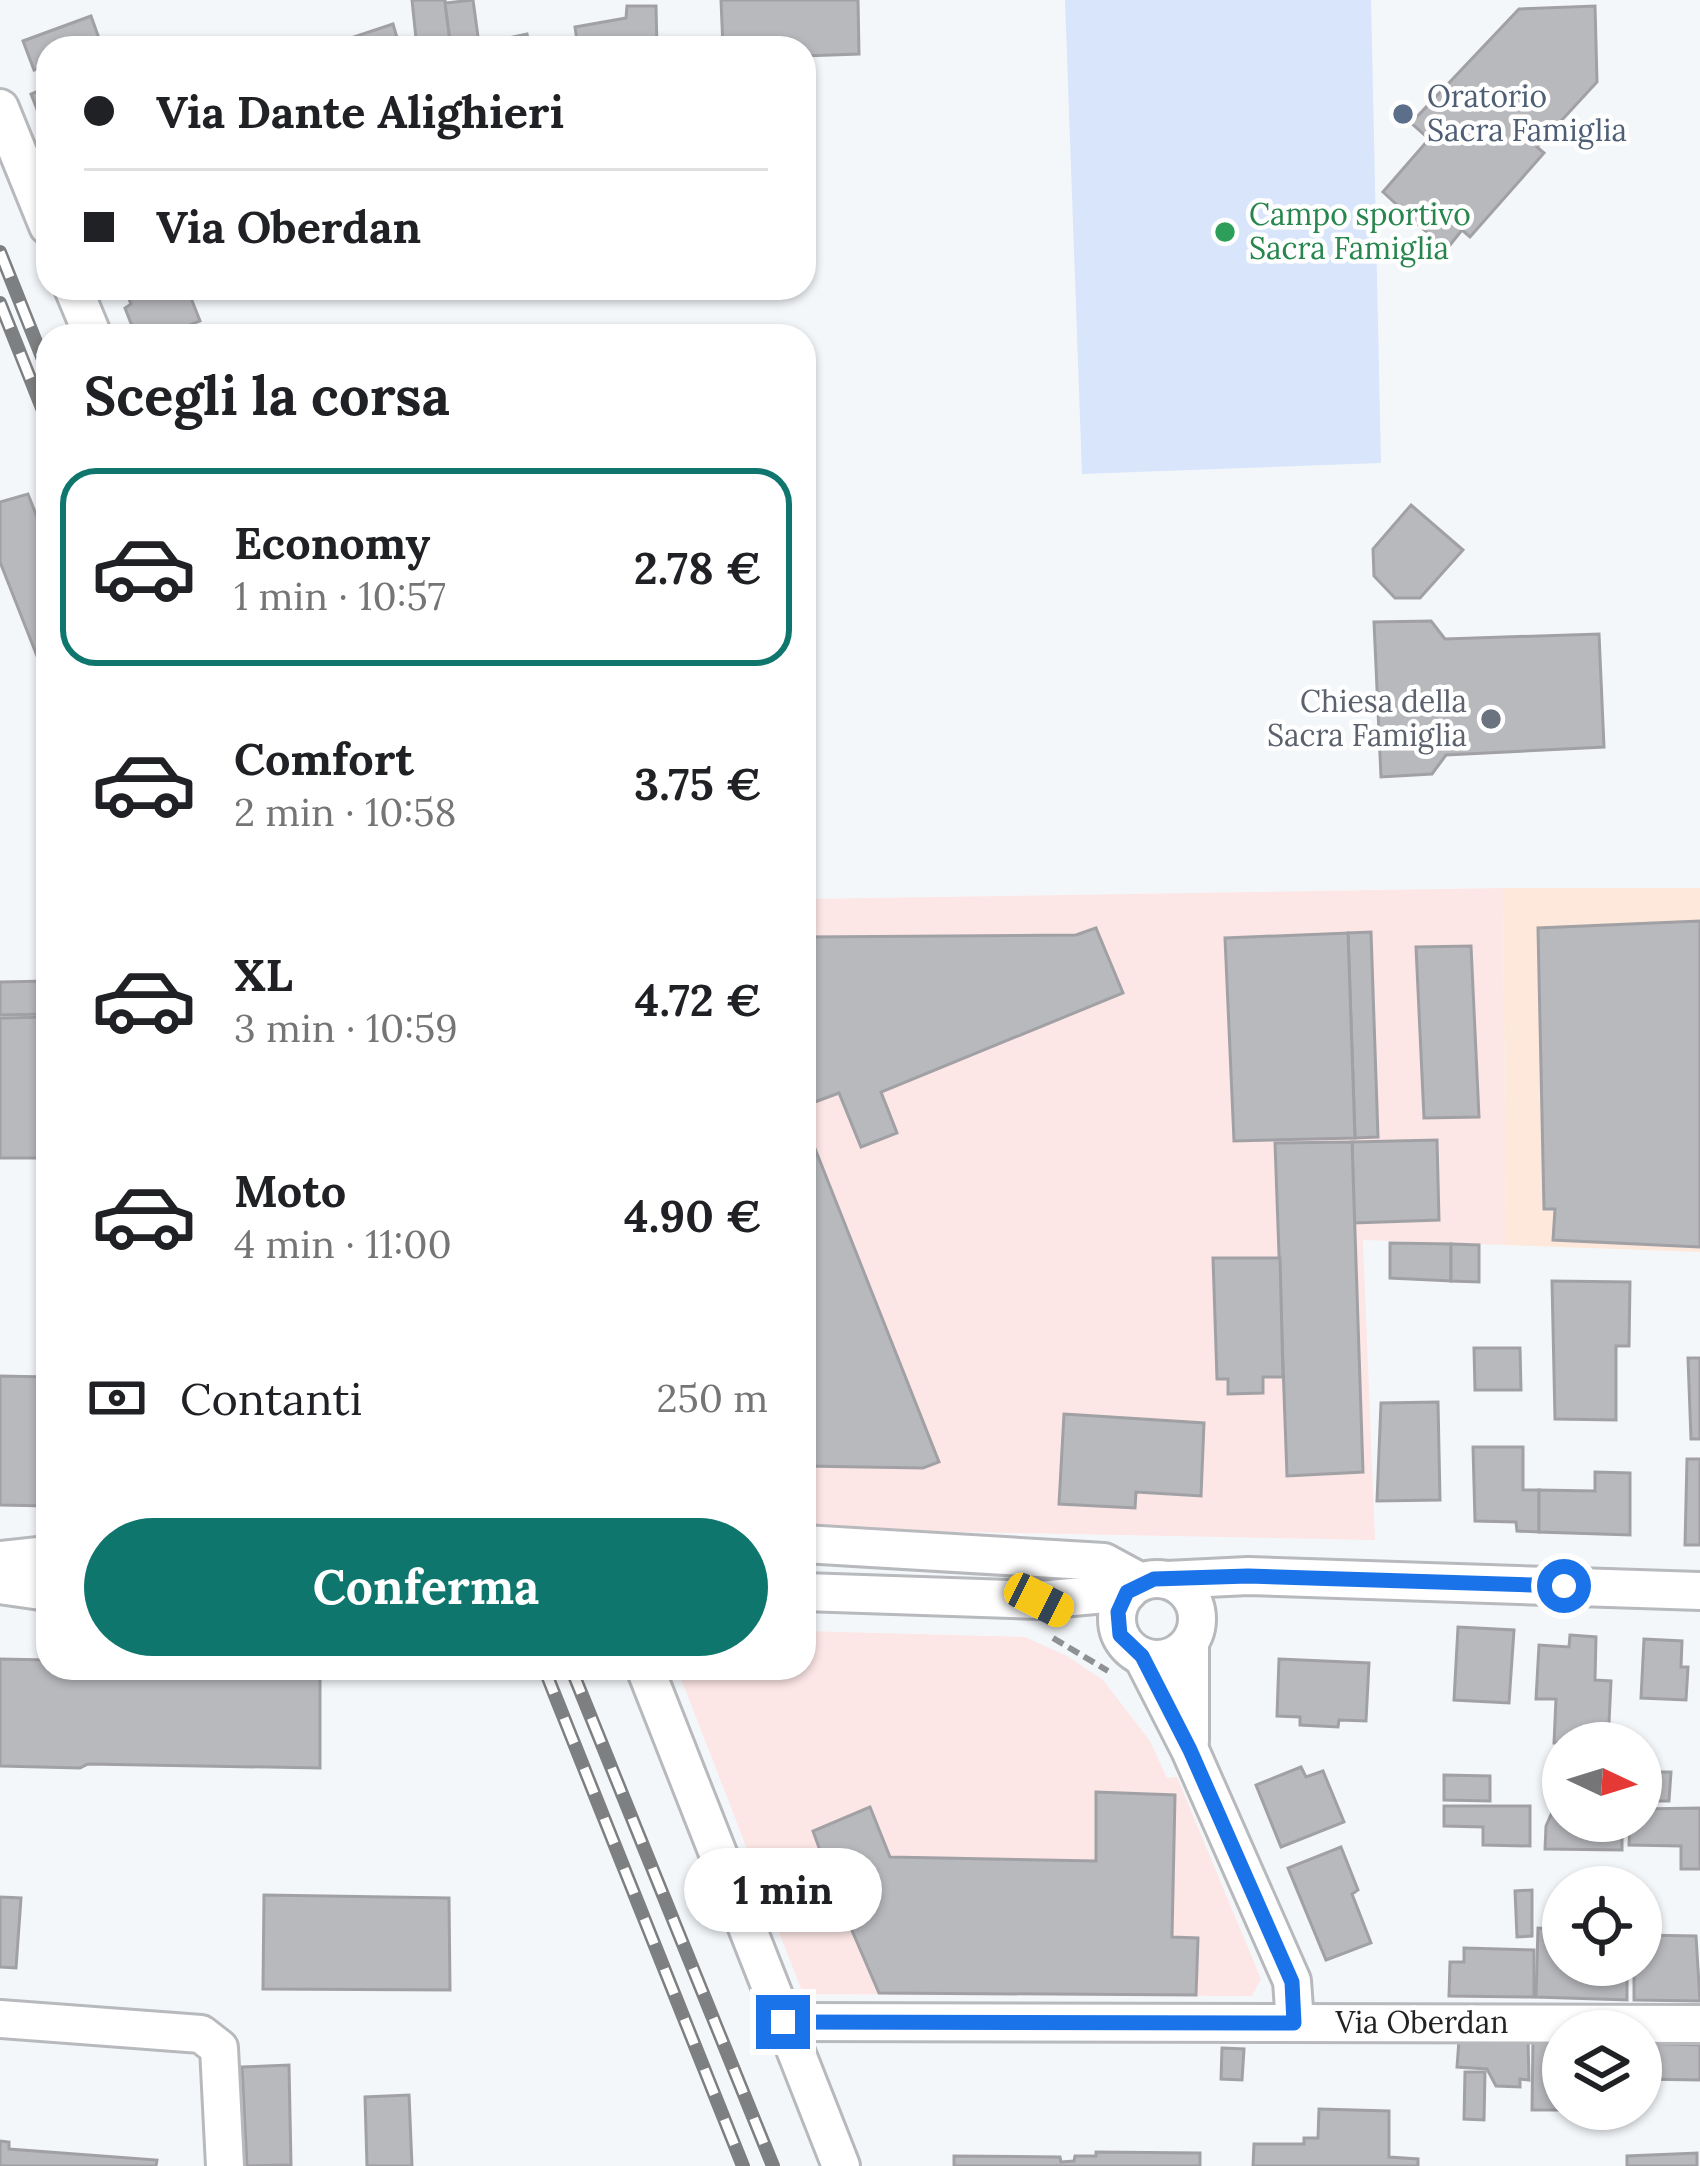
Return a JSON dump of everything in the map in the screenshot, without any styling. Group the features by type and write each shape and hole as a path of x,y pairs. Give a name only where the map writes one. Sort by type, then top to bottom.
{"street":[{"path":"0,107 36,196"},
{"path":"816,1545 1104,1562 1145,1585 1179,1585 1196,1605 1190,1750"},
{"path":"0,1560 36,1556"},
{"path":"816,1593 1039,1617 1128,1659 1168,1658 1193,1638 1248,1576"},
{"path":"1039,1617 1145,1585 1248,1576 1700,1591"},
{"path":"0,1585 36,1593"},
{"path":"1145,1585 1121,1602 1117,1624 1128,1659 1190,1750 1292,1982 1294,2023"},
{"path":"0,1606 36,1598"},
{"path":"650,1680 841,2166"},
{"path":"0,2020 201,2034 213,2040 219,2048 225,2166"},
{"name":"Via Oberdan","path":"783,2022 1700,2024"}],"path":[{"path":"1039,1617 1083,1654 1128,1659"}],"shaded area":[{"name":"Campo sportivo Sacra Famiglia","path":"1065,0 1371,0 1381,463 1082,474"},
{"path":"1503,888 1506,1245 1363,1240 1375,1540 816,1529 816,899"},
{"path":"1503,888 1700,888 1700,1252 1506,1245"},
{"path":"816,1631 1025,1637 1067,1656 1103,1680 1150,1741 1167,1778 1177,1777 1261,1979 1252,1996 803,1994 682,1680 816,1680"}],"building":[{"path":"412,0 445,0 450,36 416,36"},
{"path":"473,0 478,36 449,36 445,3"},
{"path":"721,0 858,0 859,54 816,56 816,36 722,36"},
{"path":"627,6 656,6 657,36 576,36 575,27 626,18"},
{"path":"1595,6 1597,82 1537,147 1544,153 1470,237 1462,230 1446,250 1383,192 1429,139 1411,123 1519,9"},
{"path":"91,16 98,36 37,36"},
{"path":"393,24 396,36 357,36"},
{"path":"36,36 36,69 34,70 23,41"},
{"path":"129,300 192,300 200,321 131,324 125,308"},
{"path":"28,494 36,514 36,654 0,562 0,502"},
{"path":"1411,505 1463,550 1420,598 1395,598 1374,576 1373,549"},
{"name":"Chiesa della Sacra Famiglia","path":"1431,621 1445,639 1599,634 1604,747 1446,755 1432,774 1381,777 1374,622"},
{"path":"1700,921 1700,1247 1553,1240 1555,1209 1544,1209 1538,928"},
{"path":"1096,928 1123,993 881,1092 897,1133 861,1147 839,1093 816,1102 816,937 1076,935"},
{"path":"1371,932 1378,1137 1355,1138 1348,933"},
{"path":"1348,933 1355,1138 1234,1141 1225,938"},
{"path":"1471,946 1479,1117 1424,1118 1416,947"},
{"path":"36,981 36,1014 0,1015 0,982"},
{"path":"36,1017 36,1158 0,1158 0,1018"},
{"path":"1437,1140 1439,1220 1354,1223 1352,1142"},
{"path":"1352,1142 1363,1472 1287,1476 1275,1143"},
{"path":"816,1151 939,1462 923,1468 816,1466"},
{"path":"1390,1243 1451,1244 1451,1281 1390,1278"},
{"path":"1451,1244 1479,1245 1479,1282 1451,1281"},
{"path":"1213,1258 1280,1258 1283,1377 1263,1377 1263,1393 1228,1394 1228,1379 1217,1379"},
{"path":"1552,1281 1630,1282 1629,1346 1616,1346 1616,1420 1555,1419"},
{"path":"1474,1348 1520,1348 1521,1390 1475,1390"},
{"path":"1688,1358 1700,1358 1700,1439 1691,1439"},
{"path":"0,1376 36,1377 36,1506 0,1505"},
{"path":"1438,1402 1440,1500 1377,1501 1381,1403"},
{"path":"1064,1414 1204,1423 1201,1496 1136,1492 1135,1508 1059,1504"},
{"path":"1473,1447 1523,1447 1523,1490 1539,1490 1539,1532 1517,1531 1516,1522 1475,1521"},
{"path":"1687,1459 1700,1459 1700,1545 1685,1545"},
{"path":"1595,1472 1630,1473 1630,1535 1539,1532 1539,1490 1595,1491"},
{"path":"1458,1627 1514,1630 1509,1703 1454,1700"},
{"path":"1570,1635 1596,1637 1595,1680 1611,1681 1609,1722 1555,1722 1556,1699 1536,1699 1539,1645 1569,1647"},
{"path":"1644,1639 1682,1641 1681,1667 1688,1667 1686,1700 1641,1698"},
{"path":"0,1659 36,1660 36,1680 320,1680 320,1768 0,1766"},
{"path":"1279,1659 1369,1663 1366,1721 1339,1720 1338,1727 1300,1725 1300,1717 1277,1716"},
{"path":"1301,1767 1306,1777 1323,1771 1344,1822 1281,1847 1256,1785"},
{"path":"1662,1772 1671,1772 1669,1801 1662,1801"},
{"path":"1444,1775 1490,1776 1490,1801 1444,1800"},
{"path":"1096,1792 1175,1795 1172,1937 1198,1938 1196,1995 879,1993 847,1919 851,1917 839,1884 833,1886 813,1831 870,1807 890,1857 1096,1861"},
{"path":"1444,1806 1530,1806 1530,1846 1483,1845 1483,1827 1444,1826"},
{"path":"1700,1808 1700,1869 1681,1869 1681,1846 1629,1845 1662,1842 1662,1809"},
{"path":"1545,1842 1622,1842 1622,1850 1545,1849"},
{"path":"1341,1847 1371,1943 1326,1960 1288,1868"},
{"path":"1532,1890 1532,1936 1517,1937 1515,1891"},
{"path":"264,1895 449,1898 450,1990 263,1989"},
{"path":"0,1897 21,1898 16,1968 0,1967"},
{"path":"1538,1928 1542,1928 1542,1986 1627,1986 1627,2000 1536,1997"},
{"path":"1662,1935 1696,1936 1700,2001 1634,2000 1634,1986 1662,1986"},
{"path":"1464,1948 1534,1950 1534,1997 1449,1996 1450,1962 1464,1962"},
{"path":"1459,2040 1528,2040 1529,2080 1520,2079 1520,2087 1496,2086 1487,2069 1457,2067"},
{"path":"1533,2040 1542,2040 1542,2110 1532,2110"},
{"path":"1662,2044 1700,2045 1700,2080 1662,2079"},
{"path":"1222,2048 1244,2049 1242,2080 1221,2079"},
{"path":"289,2065 291,2165 247,2166 242,2067"},
{"path":"1465,2072 1485,2072 1484,2120 1464,2119"},
{"path":"409,2095 412,2166 367,2166 365,2097"},
{"path":"1319,2109 1389,2111 1389,2157 1418,2159 1418,2166 1253,2166 1254,2144 1304,2144 1304,2138 1318,2138"},
{"path":"0,2141 9,2142 9,2149 157,2160 156,2166 0,2166"},
{"path":"1096,2152 1200,2153 1200,2166 954,2166 954,2156 1060,2157 1061,2162 1096,2156"},
{"path":"1697,2153 1697,2166 1627,2166 1627,2156"}],"railway":[{"path":"0,252 36,342"},
{"path":"0,303 36,393"},
{"path":"549,1680 743,2166"},
{"path":"576,1680 773,2166"}],"place":[{"name":"Oratorio Sacra Famiglia","path":"1403,114"},
{"name":"Campo sportivo Sacra Famiglia","path":"1225,232"},
{"name":"Chiesa della Sacra Famiglia","path":"1491,719"}],"route":[{"path":"783,2022 1294,2023 1292,1982 1190,1750 1142,1656 1120,1635 1118,1612 1127,1592 1154,1579 1248,1576 1564,1586"}]}
